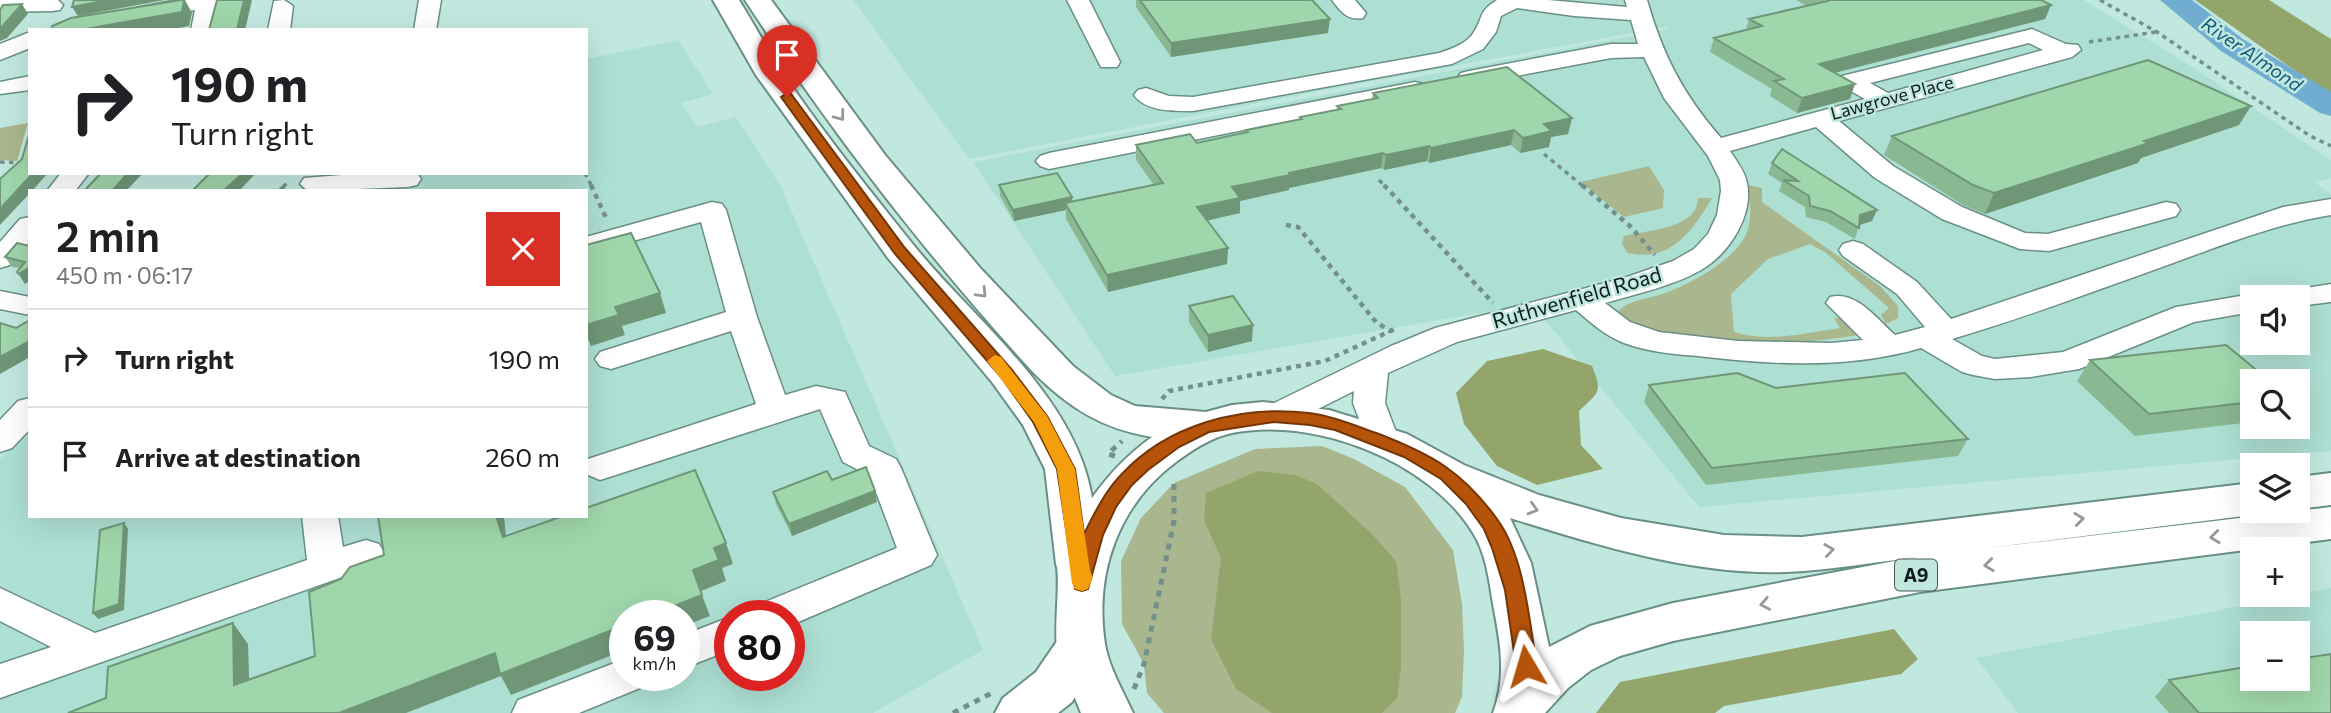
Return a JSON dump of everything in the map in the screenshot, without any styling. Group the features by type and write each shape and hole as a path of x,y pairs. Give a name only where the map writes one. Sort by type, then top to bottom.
{"main road":[{"path":"726,0 770,75 900,251 1006,373 1041,420 1066,469 1082,583 1081,645 1094,683 1119,706"},
{"path":"758,0 801,66 939,245 1047,363 1096,405 1119,416 1167,425 1205,426 1274,417 1310,419 1339,425 1382,440 1447,474 1492,526 1502,548 1515,590 1523,635 1526,666 1522,706"},
{"path":"1082,583 1093,535 1108,504 1126,480 1173,443 1205,426"},
{"name":"A9","path":"1447,474 1526,507 1621,535 1737,552 1802,554 2240,500"},
{"path":"2310,492 2331,489"},
{"name":"A9","path":"1522,706 1550,673 1574,656 1607,640 1673,622 1920,574 2331,523"},
{"path":"1021,713 1054,687 1081,645"}],"street":[{"path":"425,28 430,0"},
{"path":"1078,0 1108,62"},
{"path":"128,15 207,1 202,28"},
{"path":"1146,95 1164,103 1192,104 1444,60 1472,49 1488,29 1492,13 1505,4 1533,2 1574,10 1638,7"},
{"path":"0,6 62,6"},
{"path":"279,28 282,6"},
{"name":"Ruthvenfield Road","path":"1274,417 1311,402 1373,368 1448,335 1495,310 1583,301 1670,272 1696,261 1724,231 1734,208 1733,180 1714,148 1684,110 1665,80 1651,50 1638,7"},
{"path":"1884,100 1850,81 2032,36 2067,51"},
{"path":"0,53 28,39"},
{"path":"1049,161 1611,51 1651,50"},
{"name":"Lawgrove Place","path":"1714,148 2067,51"},
{"path":"1539,87 1569,81 1547,63"},
{"path":"4,88 28,83"},
{"path":"1820,118 1884,172 1952,213 2020,241 2049,243 2166,210"},
{"path":"62,189 74,175"},
{"path":"314,183 408,179"},
{"path":"1583,301 1619,329 1637,337 1660,342 1752,351 1831,353 1889,347 1997,316 2238,230 2293,213 2331,207"},
{"path":"588,245 712,210 742,317 774,410"},
{"path":"0,259 28,227"},
{"path":"1853,250 1907,288 1935,334 1973,365 1995,369 2068,362 2187,314 2240,305"},
{"path":"2310,296 2331,293"},
{"path":"0,300 28,306"},
{"path":"1841,303 1889,347"},
{"path":"611,359 742,317"},
{"path":"1373,368 1369,403 1382,440"},
{"path":"600,468 816,397 833,400 855,454 884,468 918,555 805,602"},
{"path":"0,440 28,411"},
{"path":"320,518 327,568"},
{"path":"0,681 366,554"},
{"path":"0,603 92,650"},
{"path":"533,713 609,683"}],"path":[{"path":"2100,0 2157,32 2310,136 2331,146"},
{"path":"2067,51 2102,38 2157,32"},
{"path":"1544,154 1630,226 1670,272"},
{"path":"0,162 28,163"},
{"path":"586,175 616,237"},
{"path":"1379,180 1495,310"},
{"path":"1286,225 1298,227 1376,322 1390,331"},
{"path":"1119,706 1144,664 1174,521 1174,483 1142,465 1108,454 1143,421 1168,391 1325,361 1402,327"}],"shaded area":[{"path":"853,0 2084,0 2194,68 2331,160 2331,178 2314,182 2331,194 2331,451 2240,453 2240,459 1699,507 1532,304 1115,376 973,162 1669,29 1665,27 969,159"},
{"path":"678,40 713,94 681,103 698,127 736,117 781,187 983,650 873,713 0,713 0,459 28,431 28,518 588,518 588,189 327,189 338,175 588,175 588,59"},
{"path":"28,123 17,161 0,160 0,128"},
{"path":"1649,166 1664,190 1663,208 1624,217 1581,182"},
{"path":"1748,185 1762,188 1762,202 1880,286 1898,306 1898,318 1886,324 1881,315 1889,308 1825,252 1810,244 1768,259 1731,294 1734,332 1760,337 1800,334 1840,328 1834,318 1843,318 1866,334 1804,342 1742,342 1680,336 1621,320 1617,312 1622,308 1686,284 1712,269 1735,250 1743,240 1749,224"},
{"path":"1698,198 1712,198 1697,221 1679,241 1657,253 1628,253 1622,244 1624,236 1658,230 1681,222 1696,208"},
{"path":"1322,446 1354,459 1405,487 1453,550 1462,604 1464,650 1462,697 1455,713 1164,713 1147,693 1144,664 1122,624 1121,561 1141,518 1174,483 1255,449"},
{"path":"2331,588 2331,713 2018,713 1976,658 2240,606 2310,607 2310,592"}],"green space":[{"path":"2195,0 2269,0 2331,39 2331,96"},
{"path":"1543,349 1592,366 1598,387 1595,396 1579,411 1581,445 1603,469 1537,485 1497,466 1464,424 1456,393 1487,361"},
{"path":"1258,471 1295,475 1317,484 1370,532 1396,561 1401,598 1401,666 1397,698 1382,713 1272,713 1236,689 1211,639 1221,558 1204,520 1206,493"},
{"path":"1894,629 1918,659 1901,674 1724,706 1715,713 1596,713 1620,682"}],"building":[{"path":"74,0 108,0 72,7"},
{"path":"184,0 182,12 91,28 52,28 71,18"},
{"path":"217,0 244,0 237,28 210,28"},
{"path":"1140,0 1312,0 1330,19 1171,43"},
{"path":"1827,0 2041,0 2051,5 1819,64 1855,84 1802,98 1774,81 1784,79 1714,38 1762,26 1749,19"},
{"path":"22,4 0,29 0,10 3,5"},
{"path":"2148,60 2251,106 2144,141 2149,143 1994,193 1973,185 1892,136"},
{"path":"1507,67 1572,118 1544,124 1552,131 1523,138 1514,130 1431,148 1429,146 1386,155 1383,153 1232,187 1240,198 1197,207 1228,248 1107,275 1065,203 1163,183 1136,145 1190,134 1197,143 1341,109 1337,106 1378,98 1373,93"},
{"path":"28,138 28,175 31,175 0,209 0,179 22,159"},
{"path":"1782,149 1877,210 1860,215 1859,228 1830,211 1810,206 1809,196 1783,180 1798,181 1772,163"},
{"path":"1057,173 1072,197 1013,210 999,185"},
{"path":"99,175 126,175 114,189 86,189"},
{"path":"208,175 241,175 225,189 194,189"},
{"path":"631,233 660,293 615,307 619,315 588,324 588,244"},
{"path":"17,243 28,246 28,268 19,274 17,272 25,262 5,257"},
{"path":"1233,296 1253,325 1208,335 1189,306"},
{"path":"28,321 28,342 0,357 0,323 16,328"},
{"path":"2226,345 2255,369 2240,369 2240,403 2149,414 2090,360"},
{"path":"1737,373 1776,388 1905,373 1968,439 1712,468 1649,385"},
{"path":"866,467 875,491 789,524 773,492 827,471 832,480"},
{"path":"695,470 726,543 714,548 719,560 693,570 702,595 689,600 609,600 609,631 500,674 495,653 339,713 68,713 106,698 108,667 233,623 234,685 315,656 309,592 341,579 350,567 384,555 378,518 497,518 503,537 557,518 588,518 588,507"},
{"path":"124,523 119,604 93,613 100,530"},
{"path":"2331,654 2331,713 2199,713 2169,680 2240,668 2240,691 2310,691 2310,657"}],"waterway":[{"name":"River Almond","path":"2174,0 2232,45 2331,106"}],"slow traffic":[{"path":"995,361 1041,420 1066,469 1082,583 1083,577"}],"route":[{"path":"787,97 900,251 1006,373 1041,420 1066,469 1082,583 1093,535 1108,504 1126,480 1142,465 1173,443 1205,426 1274,417 1310,419 1339,425 1410,453 1447,474 1472,500 1492,526 1502,548 1515,590 1526,666"}]}
